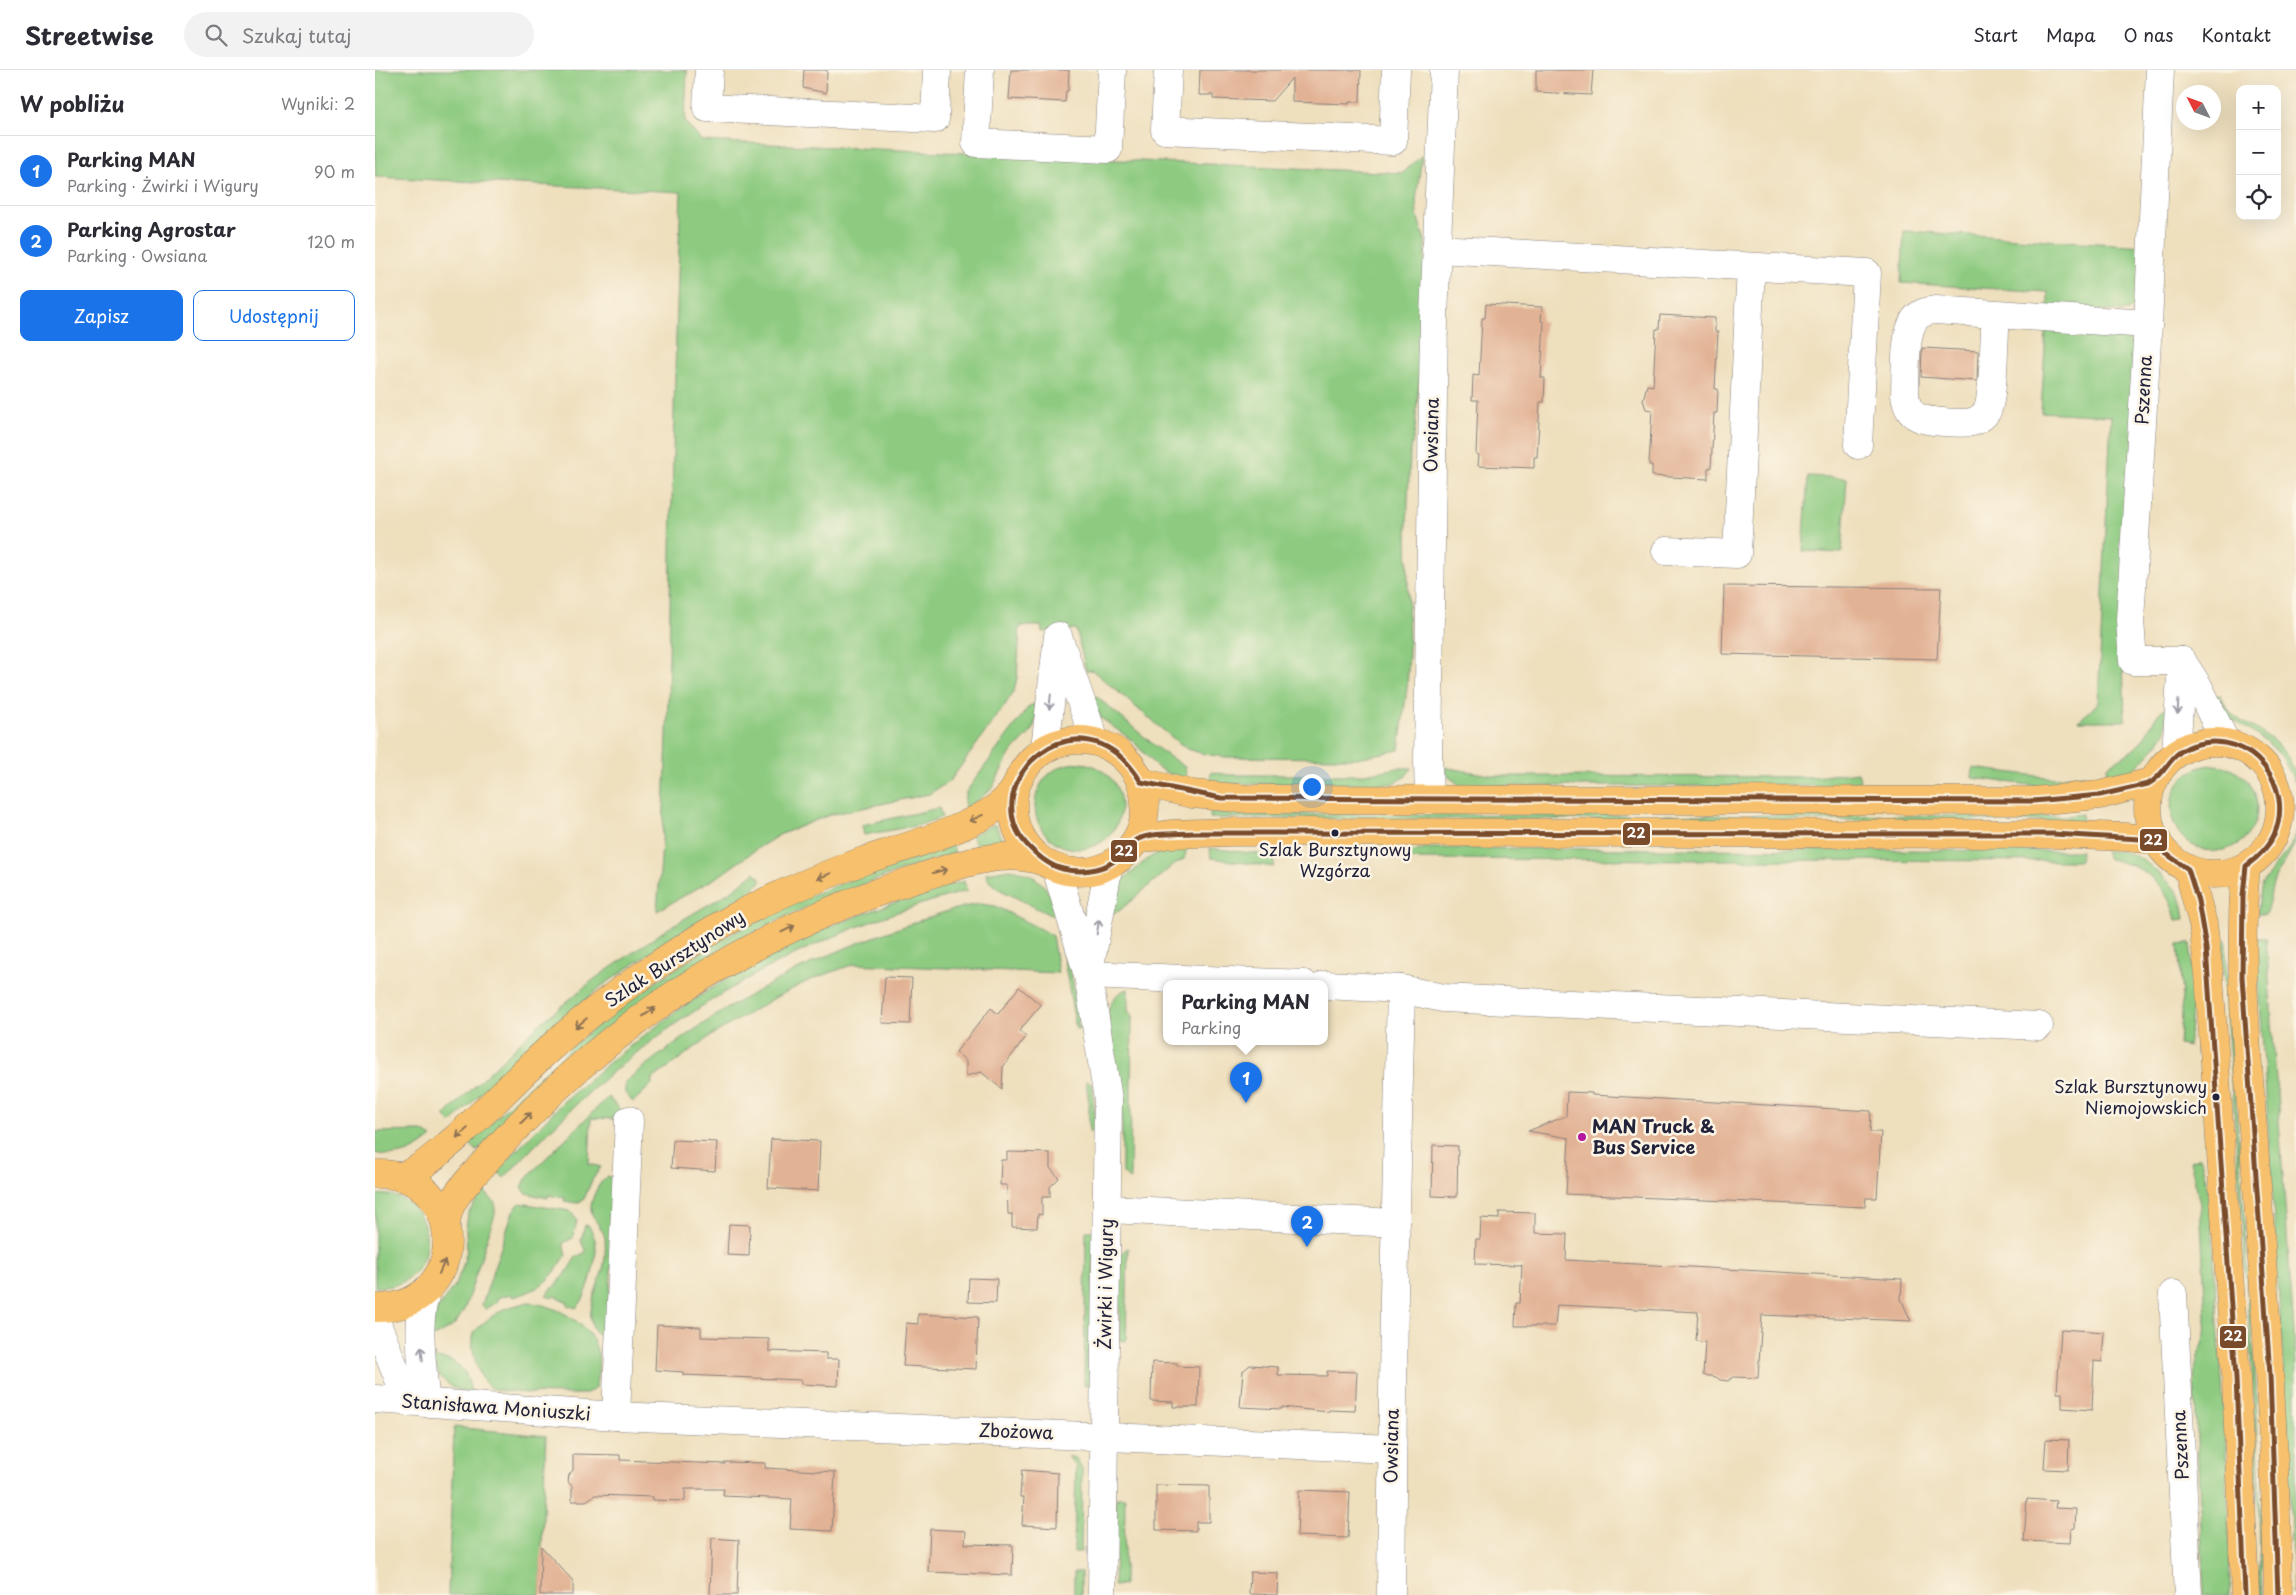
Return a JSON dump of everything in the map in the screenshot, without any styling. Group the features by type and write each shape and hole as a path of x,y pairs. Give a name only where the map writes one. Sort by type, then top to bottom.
{"main road":[{"path":"1069,741 1095,741 1110,747 1123,756 1134,768 1141,782 1145,797 1142,827 1129,850 1109,865 1083,872 1048,865 1029,850 1017,830 1012,806 1014,790 1021,773 1031,759 1045,748 1069,741"},
{"path":"2209,742 2227,742 2242,747 2256,756 2267,768 2275,782 2280,797 2281,813 2277,829 2270,844 2260,857 2233,872 2203,873 2188,869 2165,852 2151,826 2148,811 2149,796 2154,781 2163,766 2176,754 2192,746 2209,742"},
{"path":"1141,782 1221,798 2033,801 2100,795 2154,781"},
{"name":"Szlak Bursztynowy","path":"382,1175 420,1167 474,1123 549,1050 612,997 712,931 794,888 941,835 987,813 1009,798 1014,790"},
{"path":"1135,840 1170,834 1232,832 2053,834 2157,840"},
{"name":"Szlak Bursztynowy","path":"446,1225 449,1207 491,1154 571,1074 660,1003 736,955 834,908 939,871 1003,857 1030,857 1048,865"},
{"path":"2246,866 2242,977 2270,1375 2278,1595"},
{"path":"2188,869 2203,924 2209,974 2237,1387 2245,1595"},
{"path":"375,1308 402,1304 418,1297 427,1289 441,1271 445,1260 448,1237 442,1214 429,1195 411,1181 382,1175"}],"street":[{"path":"709,70 707,108 935,119 937,70"},
{"path":"980,70 976,143 1108,149 1112,70"},
{"path":"1169,70 1165,130 1393,141 1396,70"},
{"name":"Owsiana","path":"1429,800 1428,704 1436,249 1444,70"},
{"name":"Pszenna","path":"2160,70 2148,324 2130,620 2133,660 2182,661"},
{"path":"1436,249 1867,273 1858,445"},
{"path":"1666,551 1737,554 1751,267"},
{"path":"1995,314 1991,402 1982,417 1974,421 1965,422 1918,418 1906,404 1905,395 1911,325 1917,317 1925,312 1935,310 2148,324"},
{"path":"1045,748 1058,636 1095,741"},
{"path":"2182,661 2198,686 2227,742"},
{"path":"2176,754 2182,661"},
{"name":"Żwirki i Wigury","path":"1048,865 1089,975 1108,1099 1102,1595"},
{"name":"Żwirki i Wigury","path":"1089,975 1109,865"},
{"path":"1089,975 1206,980"},
{"path":"1328,985 1401,988 1443,998 2039,1026"},
{"name":"Owsiana","path":"1391,1595 1394,1296 1401,988"},
{"name":"Stanisława Moniuszki","path":"375,1399 628,1416 620,1329 629,1120"},
{"path":"1108,1209 1396,1223"},
{"path":"417,1402 421,1310 427,1289"},
{"name":"Pszenna","path":"2173,1294 2188,1595"},
{"path":"375,1319 417,1402"},
{"name":"Zbożowa","path":"628,1416 1392,1449"}],"green space":[{"path":"375,70 687,70 685,122 702,141 1403,173 1422,155 1416,200 1417,215 1425,241 1424,318 1415,430 1410,453 1407,526 1409,652 1407,688 1399,750 1357,758 1226,757 1204,754 1188,749 1092,670 1086,671 1076,629 1042,632 1041,626 1020,626 1017,678 1014,691 950,781 929,794 829,815 779,835 719,876 657,911 666,758 681,192 375,177"},
{"path":"1904,231 2145,246 2142,300 2128,311 2048,310 2048,292 1901,283"},
{"path":"2046,331 2126,337 2139,354 2123,662 2125,721 2079,721 2098,703 2111,416 2041,412"},
{"path":"1808,476 1847,478 1842,553 1803,551"},
{"path":"2220,695 2233,715 2271,739 2284,752 2293,767 2296,784 2282,757 2266,741 2226,714 2216,696"},
{"path":"1090,696 1097,697 1161,751 1185,767 1186,778 1167,773 1157,767 1133,741 1101,718"},
{"path":"1040,702 1033,730 1010,754 992,788 965,809 964,800 966,792 1029,706"},
{"path":"2166,708 2166,730 2158,744 2133,771 2122,777 2106,780 2107,767 2136,747 2158,714"},
{"path":"1078,763 1094,767 1108,776 1117,790 1121,806 1117,822 1108,836 1094,845 1078,849 1062,845 1048,836 1039,822 1035,806 1039,790 1048,776 1062,767"},
{"path":"2214,765 2230,769 2244,778 2253,792 2257,808 2253,824 2244,838 2230,847 2214,851 2198,847 2184,838 2175,824 2171,808 2175,792 2184,778 2198,769"},
{"path":"1442,767 1496,776 1814,777 1858,772 1860,781 1842,786 1461,786 1445,774"},
{"path":"1398,768 1412,768 1405,777 1391,784 1228,784 1210,782 1211,772 1230,775 1359,775"},
{"path":"1973,768 2054,778 2084,775 2084,783 2047,787 1972,778"},
{"path":"939,808 942,817 920,825 864,835 862,825"},
{"path":"1210,812 1228,814 2068,816 2082,814 2082,821 1210,818"},
{"path":"996,825 1002,841 977,848 972,835"},
{"path":"2296,830 2296,842 2274,880 2266,914 2257,914 2262,883 2290,847"},
{"path":"952,844 955,853 825,899 744,937 665,984 614,1023 477,1151 469,1143 546,1070 596,1026 638,994 703,951 780,909 836,885"},
{"path":"1187,848 1184,859 1172,866 1119,911 1111,913 1118,889 1128,875 1147,859 1158,853"},
{"path":"1210,848 1275,856 1274,867 1211,858"},
{"path":"1425,848 2081,851 2080,861 1392,859 1395,855"},
{"path":"2105,851 2127,853 2138,857 2149,865 2180,896 2185,919 2176,920 2166,894 2147,874 2127,864 2107,858"},
{"path":"1011,869 1037,879 1047,890 1060,914 1050,915 997,888 989,881 986,873"},
{"path":"755,872 762,881 742,898 684,930 602,986 529,1047 451,1123 444,1116 536,1027 593,980 667,929 733,890"},
{"path":"964,881 967,891 874,920 829,939 785,959 700,1007 660,1035 590,1091 504,1178 497,1171 563,1102 617,1056 681,1008 720,983 762,959 833,925 915,895"},
{"path":"981,904 995,906 1052,935 1058,973 854,964 810,980 778,996 712,1035 652,1079 652,1084 633,1102 625,1093 625,1082 657,1057 689,1033 757,991 829,955 867,940 962,907"},
{"path":"1064,937 1080,1020 1077,1024 1081,1028 1076,1029 1061,942"},
{"path":"2256,938 2266,938 2296,1361 2296,1595 2293,1595 2288,1441"},
{"path":"2226,940 2256,1386 2263,1595 2260,1595 2251,1354 2220,941"},
{"path":"2190,943 2194,985 2189,1046 2179,1044 2182,997 2178,944"},
{"path":"1128,989 1128,1010 1132,1017 1130,1180 1122,1172 1122,1111 1108,1023 1109,1016 1107,1015 1114,999 1123,990"},
{"path":"1086,1080 1093,1086 1095,1132 1089,1132 1089,1103"},
{"path":"608,1097 622,1112 615,1119 591,1118 589,1164 601,1167 592,1180 584,1199 577,1203 564,1201 565,1198 548,1195 548,1198 526,1193 522,1187 527,1177"},
{"path":"422,1131 432,1137 419,1147 399,1155 375,1153 375,1132"},
{"path":"2200,1157 2208,1191 2212,1226 2226,1446 2230,1595 2204,1595 2194,1372 2205,1334 2206,1316 2200,1204 2190,1161"},
{"path":"607,1176 615,1179 608,1341 598,1336 593,1328 591,1319 591,1309 604,1265 605,1238 592,1215 591,1207 596,1190"},
{"path":"483,1190 495,1203 495,1214 465,1308 456,1323 438,1335 431,1337 435,1312 454,1287 462,1269 467,1250 466,1229 468,1214"},
{"path":"375,1195 397,1197 413,1207 423,1222 426,1240 424,1258 414,1273 398,1284 375,1287"},
{"path":"520,1203 570,1211 577,1220 573,1238 563,1243 566,1255 556,1271 538,1287 513,1297 511,1294 497,1298 498,1301 485,1309 482,1306 483,1302 513,1211"},
{"path":"585,1225 589,1226 594,1237 596,1255 593,1271 584,1297 576,1308 567,1305 568,1302 546,1295 565,1275 576,1257 586,1252 581,1241"},
{"path":"1086,1231 1094,1231 1091,1385 1084,1385"},
{"path":"1128,1248 1126,1341 1119,1340 1120,1254"},
{"path":"532,1303 564,1313 574,1319 590,1335 599,1359 596,1386 593,1390 584,1394 508,1391 491,1388 483,1380 476,1365 474,1354 473,1342 475,1331 501,1311 515,1305"},
{"path":"433,1358 449,1360 460,1367 468,1378 471,1394 457,1390 441,1378"},
{"path":"454,1427 546,1436 540,1595 448,1595"},
{"path":"1067,1456 1076,1458 1082,1468 1081,1552 1074,1552 1076,1466"},
{"path":"1116,1498 1125,1498 1124,1585 1114,1586"},
{"path":"1074,1572 1081,1572 1081,1595 1074,1595"}],"building":[{"path":"804,70 827,70 826,93 803,88"},
{"path":"1011,70 1069,70 1068,91 1066,91 1065,102 1009,99"},
{"path":"1200,70 1361,70 1360,102 1349,102 1349,104 1292,102 1292,78 1272,101 1213,99 1213,95 1199,95"},
{"path":"1536,70 1593,70 1591,95 1536,92"},
{"path":"1486,304 1542,307 1541,321 1544,322 1541,378 1545,378 1544,402 1540,402 1537,457 1534,457 1534,468 1478,466 1479,455 1476,454 1478,400 1472,400 1473,375 1479,376 1482,318 1485,318"},
{"path":"1660,315 1715,318 1715,332 1718,332 1715,389 1718,389 1717,413 1714,413 1711,468 1708,468 1708,479 1652,476 1652,465 1649,465 1652,410 1646,409 1643,400 1647,385 1653,386 1656,329 1659,329"},
{"path":"1922,348 1978,351 1977,381 1921,377"},
{"path":"1724,586 1941,588 1937,659 1722,654"},
{"path":"885,977 912,978 910,1024 882,1023"},
{"path":"1019,987 1041,1005 1019,1031 1026,1037 1003,1067 1002,1089 981,1072 966,1076 966,1061 956,1052 991,1008 998,1014"},
{"path":"1567,1092 1871,1111 1870,1132 1881,1132 1877,1198 1866,1198 1865,1207 1566,1194 1569,1138 1528,1131 1566,1116"},
{"path":"771,1139 820,1141 818,1191 768,1188"},
{"path":"673,1140 717,1142 715,1171 671,1168"},
{"path":"1433,1145 1458,1146 1457,1197 1432,1196"},
{"path":"1007,1152 1050,1153 1050,1168 1059,1178 1050,1187 1050,1197 1042,1197 1042,1215 1038,1214 1037,1228 1012,1227 1012,1214 1008,1214 1007,1185 1000,1185 1001,1160 1007,1160"},
{"path":"1499,1212 1535,1213 1535,1233 1567,1234 1566,1260 1902,1279 1901,1299 1911,1321 1762,1315 1758,1378 1733,1377 1728,1381 1703,1375 1705,1342 1696,1341 1698,1312 1557,1305 1555,1326 1515,1326 1516,1303 1520,1303 1522,1265 1475,1264 1476,1239 1480,1239 1481,1218 1499,1219"},
{"path":"729,1224 750,1225 749,1256 727,1255"},
{"path":"969,1278 997,1279 996,1303 968,1302"},
{"path":"918,1314 978,1317 976,1369 903,1366 906,1323 918,1324"},
{"path":"657,1325 701,1327 701,1337 769,1339 769,1351 826,1353 826,1359 839,1359 838,1386 801,1384 801,1380 683,1375 683,1372 655,1370"},
{"path":"2061,1329 2104,1332 2102,1362 2094,1361 2092,1410 2062,1408 2062,1393 2057,1393"},
{"path":"1152,1362 1177,1363 1177,1366 1199,1367 1198,1407 1173,1407 1173,1402 1151,1401"},
{"path":"1250,1365 1278,1367 1278,1375 1327,1376 1327,1371 1357,1372 1355,1411 1329,1410 1328,1412 1282,1407 1282,1409 1240,1407 1243,1371"},
{"path":"2046,1439 2069,1440 2068,1470 2044,1469"},
{"path":"573,1454 620,1455 620,1460 725,1464 725,1462 765,1463 765,1468 835,1472 832,1531 790,1529 792,1499 723,1496 724,1489 685,1489 685,1501 653,1500 653,1497 595,1495 586,1501 572,1501 572,1486 568,1482 569,1475 573,1470"},
{"path":"1022,1470 1058,1473 1057,1527 1022,1525 1024,1497 1020,1497"},
{"path":"1156,1485 1209,1486 1209,1522 1196,1522 1196,1531 1156,1530"},
{"path":"1299,1490 1350,1492 1348,1538 1297,1536"},
{"path":"2027,1499 2056,1501 2055,1508 2076,1509 2075,1528 2071,1529 2070,1543 2024,1541"},
{"path":"930,1529 966,1531 965,1544 1013,1545 1012,1575 928,1572"},
{"path":"712,1538 739,1540 737,1595 710,1595"},
{"path":"541,1546 573,1581 573,1595 540,1595"},
{"path":"1250,1572 1278,1573 1277,1595 1249,1594"}],"transit line":[{"name":"22","path":"2245,1595 2236,1378 2206,948 2198,901 2188,869 2165,853 2157,840 2053,834 1193,833 1142,837 1133,842 1117,859 1109,864 1096,869 1076,871 1058,868 1040,857 1029,847 1014,823 1013,797 1022,773 1040,754 1063,742 1089,741 1116,753 1141,782 1221,798 2033,801 2100,795 2148,784 2155,780 2180,752 2198,744 2217,742 2235,746 2251,754 2264,766 2273,781 2279,798 2279,816 2274,835 2262,852 2246,866 2243,895 2242,977 2270,1375 2278,1595"}],"place":[{"name":"Szlak Bursztynowy Wzgórza","path":"1335,833"},
{"name":"Szlak Bursztynowy Niemojowskich","path":"2216,1097"},
{"name":"Parking MAN","path":"1246,1103"},
{"name":"MAN Truck & Bus Service","path":"1582,1137"},
{"name":"Parking Agrostar","path":"1307,1247"}]}
